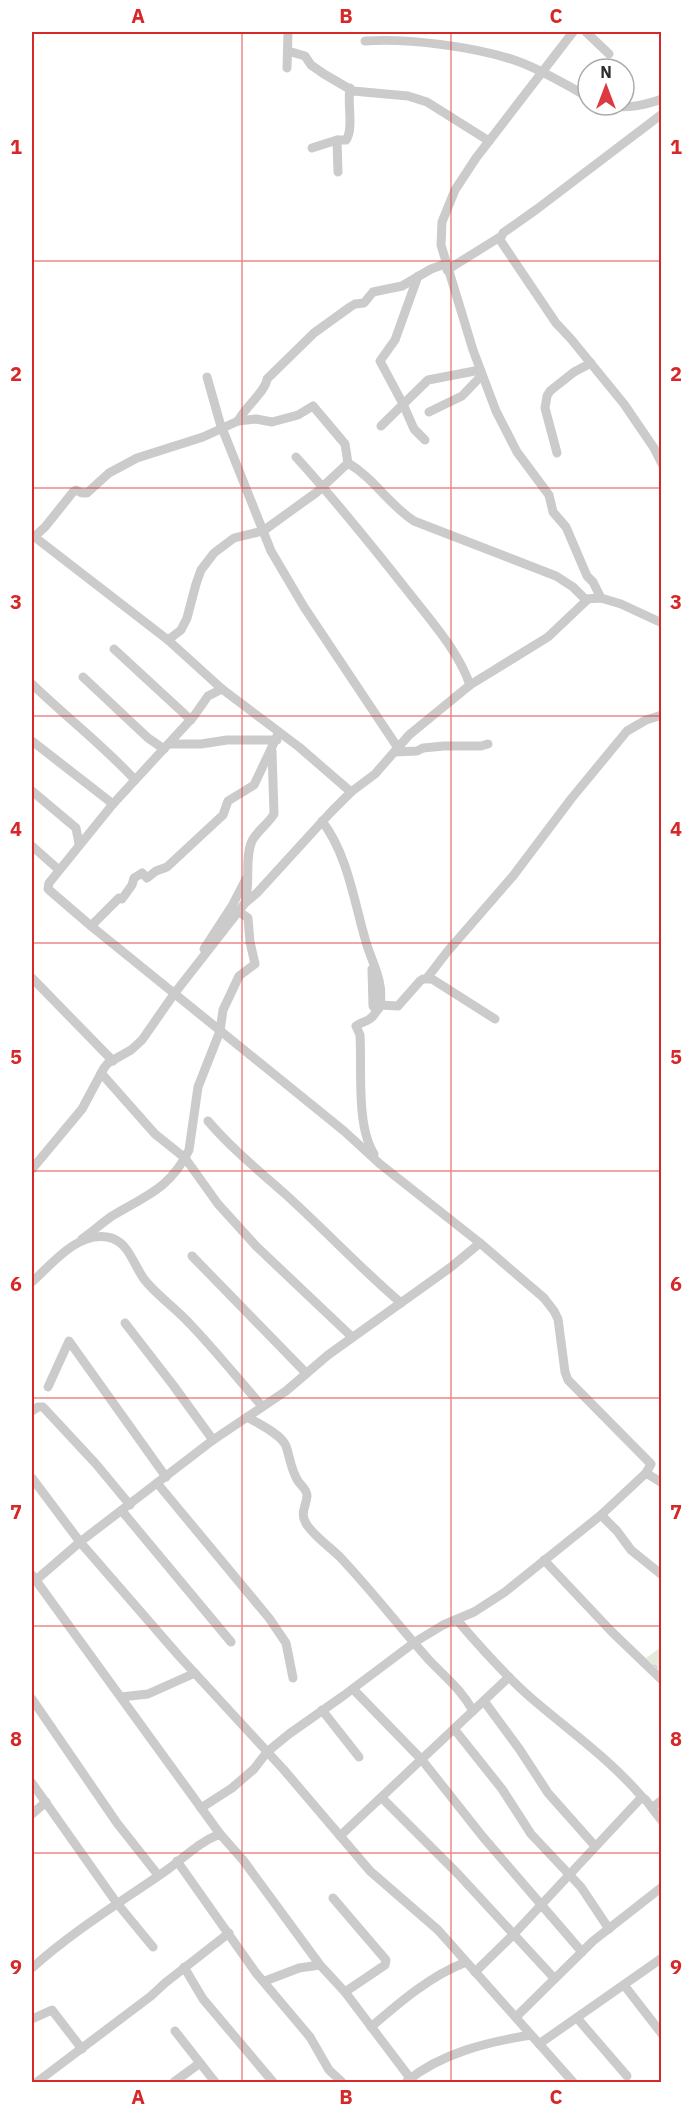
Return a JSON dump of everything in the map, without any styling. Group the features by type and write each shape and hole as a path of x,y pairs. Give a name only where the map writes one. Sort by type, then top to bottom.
{"street":[{"path":"287,68 288,32"},
{"path":"573,32 489,141 455,190 442,222 441,245 481,373 496,411 517,452 549,495 553,512 566,527 587,576 594,582 601,598"},
{"path":"586,32 609,54"},
{"path":"365,41 390,39 478,51 516,61 543,72 576,90"},
{"path":"288,51 305,56 311,65 353,91 389,93 417,98 489,141"},
{"path":"312,148 338,140 346,140 349,135 350,88"},
{"path":"636,106 662,99"},
{"path":"238,421 243,411 266,386 267,379 314,333 350,307 364,303 373,292 402,286 431,269 446,267 500,237 662,114"},
{"path":"338,140 338,172"},
{"path":"500,237 501,243 556,323 591,363 648,439 662,464"},
{"path":"418,276 395,340 380,361 414,429 425,440"},
{"path":"557,453 545,408 547,396 574,372 591,363"},
{"path":"381,426 428,380 481,373"},
{"path":"429,412 462,396 481,373"},
{"path":"207,377 223,429 263,531 288,582 397,750"},
{"path":"351,792 282,734 222,689 168,640 33,536 76,490 87,493 119,466 223,429 238,421 256,419 272,422 298,415 313,406 345,444 348,463 363,474 397,510 414,521 556,576 587,600"},
{"path":"296,457 355,524 436,628 455,655 470,685"},
{"path":"168,640 181,630 187,618 195,584 201,570 214,553 234,538 263,531 323,486 348,463"},
{"path":"242,907 322,821 351,792 375,774 426,719 470,685 548,637 587,600 601,598 621,604 662,623"},
{"path":"114,649 191,720"},
{"path":"83,677 148,738 166,746 227,740 273,745"},
{"path":"32,684 98,742 135,780"},
{"path":"201,1808 232,1788 254,1769 267,1752 415,1642 443,1625 474,1612 505,1592 601,1515 646,1473 651,1463 568,1380 564,1368 560,1328 550,1305 480,1243 380,1164 344,1131 48,889 48,883 113,804 191,720 208,696 222,689"},
{"path":"379,1007 397,1006 420,981 427,978 513,876 571,799 627,731 645,720 662,715"},
{"path":"91,926 118,898 122,899 134,878 142,873 147,878 156,871 164,869 223,815 228,801 243,793 256,782 273,745 282,734"},
{"path":"32,741 113,804"},
{"path":"397,750 417,751 423,748 488,744"},
{"path":"32,1168 82,1109 101,1073 113,1060 137,1046 174,994 242,907 248,896 247,877 252,841 273,814 273,745"},
{"path":"32,790 76,828 79,844"},
{"path":"329,830 331,812"},
{"path":"322,821 329,830 347,876 372,961 377,968 379,1007 374,1017 356,1026 360,1035 362,1100 366,1135 380,1164"},
{"path":"32,846 59,870"},
{"path":"200,962 200,957 211,936 232,906 247,877"},
{"path":"32,1282 111,1217 150,1196 166,1182 185,1158 189,1150 198,1087 220,1031 223,1010 239,976 255,964 248,918 242,907"},
{"path":"83,918 107,909"},
{"path":"32,978 113,1060"},
{"path":"427,978 439,981 495,1019"},
{"path":"101,1073 155,1134 185,1158 218,1204 256,1246 352,1337"},
{"path":"208,1121 243,1158 284,1193 368,1275 401,1303"},
{"path":"82,1239 106,1236 124,1245 147,1282 189,1323 262,1406"},
{"path":"480,1243 451,1267 352,1337 286,1390 213,1440 34,1578 220,1834 243,1860 320,1965 345,1992 409,2081 426,2067 476,2047 531,2035"},
{"path":"192,1256 306,1373"},
{"path":"125,1323 213,1440"},
{"path":"48,1387 69,1341 166,1477"},
{"path":"32,1411 43,1407 96,1464 126,1508 231,1642"},
{"path":"247,1417 267,1428 285,1444 289,1462 298,1481 306,1490 307,1496 301,1511 313,1533 338,1555 458,1688 473,1711"},
{"path":"646,1473 662,1483"},
{"path":"32,1478 80,1542 370,1871 438,1930 573,2082"},
{"path":"157,1483 269,1618 286,1643 293,1677"},
{"path":"601,1515 631,1550 662,1575"},
{"path":"544,1560 612,1632 662,1680"},
{"path":"457,1620 487,1656 598,1754 643,1798 662,1821"},
{"path":"121,1697 148,1694 195,1673"},
{"path":"340,1836 509,1677"},
{"path":"352,1689 422,1760 483,1837 582,1952"},
{"path":"32,1699 117,1823 158,1875"},
{"path":"484,1701 548,1793 595,1846"},
{"path":"322,1710 359,1757"},
{"path":"455,1730 500,1786 531,1834 589,1898 609,1929"},
{"path":"32,1783 117,1902 153,1947"},
{"path":"382,1798 458,1874 554,1978"},
{"path":"475,1972 643,1798"},
{"path":"652,1808 662,1800"},
{"path":"32,1814 46,1802"},
{"path":"205,1840 210,1828 210,1818"},
{"path":"32,1968 58,1945 117,1902 205,1840 220,1834"},
{"path":"177,1861 256,1973 310,2037 329,2070 342,2082"},
{"path":"516,2017 582,1952 662,1887"},
{"path":"333,1898 386,1960 385,1965 345,1992"},
{"path":"38,2082 229,1933"},
{"path":"539,2044 662,1958"},
{"path":"371,2027 423,1985 448,1969 466,1962"},
{"path":"265,1981 299,1968 320,1965"},
{"path":"184,1967 203,1999 273,2082"},
{"path":"624,1985 662,2034"},
{"path":"32,2019 52,2010 82,2049"},
{"path":"577,2018 627,2076"},
{"path":"175,2031 215,2082"},
{"path":"174,2082 200,2063"}],"green space":[{"path":"661,1647 661,1672 646,1658"}]}
